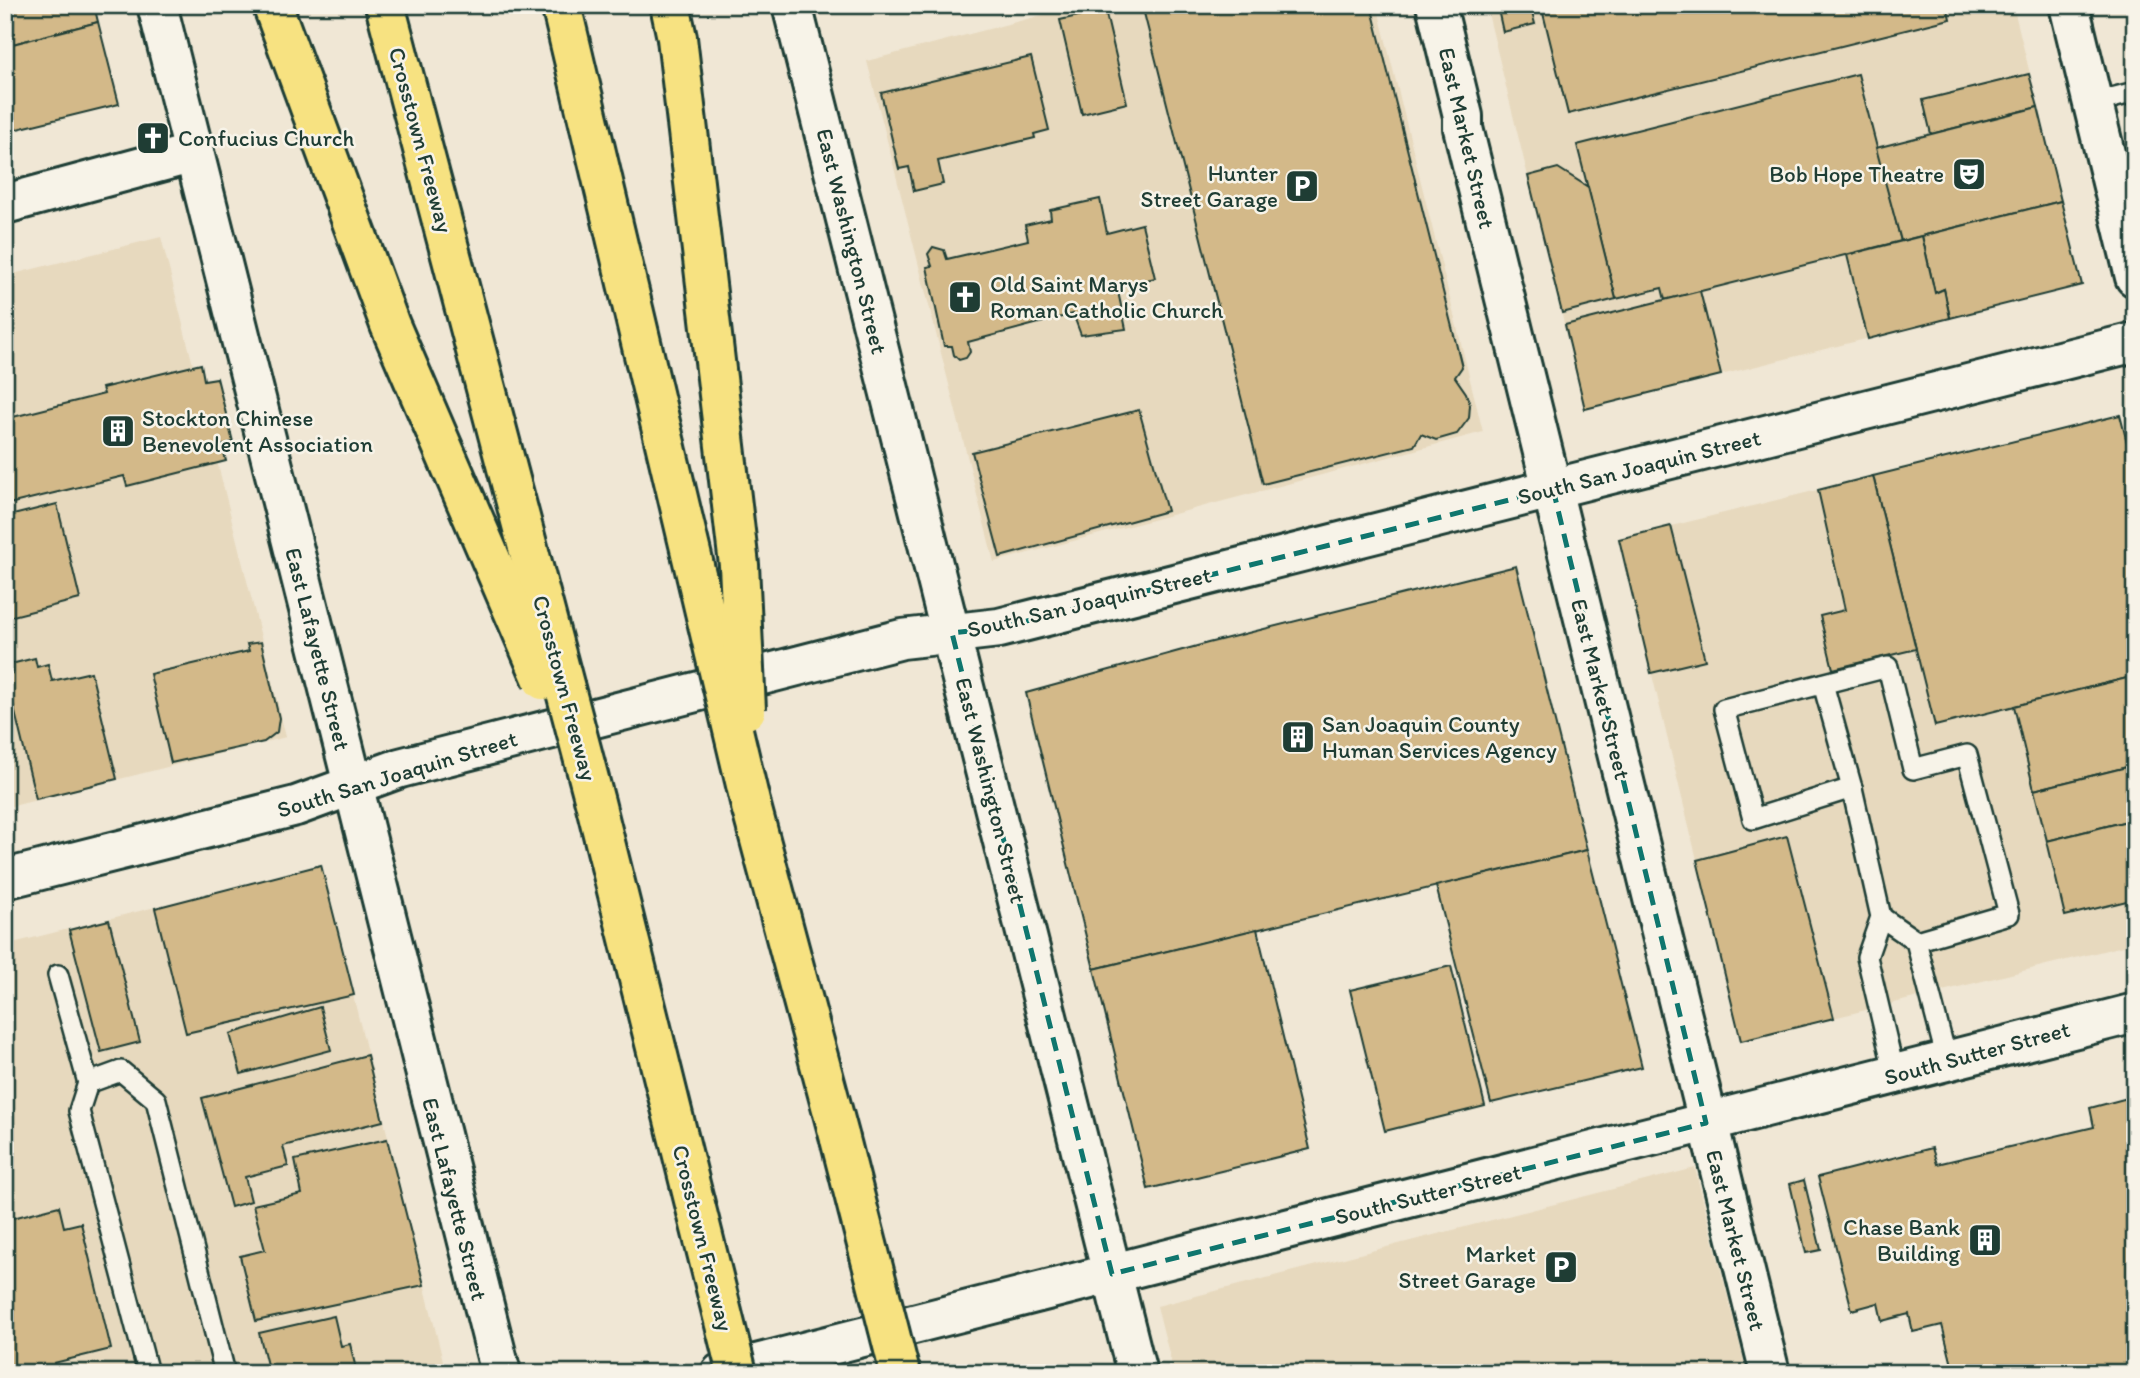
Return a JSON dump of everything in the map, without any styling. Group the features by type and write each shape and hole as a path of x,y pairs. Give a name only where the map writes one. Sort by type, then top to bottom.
{"highway":[{"path":"273,5 390,325 596,802"},
{"name":"Crosstown Freeway","path":"385,5 596,802 737,1373"},
{"path":"562,5 751,806 900,1373"},
{"path":"670,5 679,52 739,565 751,806"}],"street":[{"name":"East Lafayette Street","path":"157,5 501,1373"},
{"name":"East Washington Street","path":"792,5 1137,1373"},
{"name":"East Market Street","path":"1436,5 1463,116 1463,128 1769,1373"},
{"path":"2069,5 2135,277"},
{"path":"5,204 194,153"},
{"name":"South San Joaquin Street","path":"5,879 296,806 400,768 888,642 999,628 2135,342"},
{"name":"South Sutter Street","path":"721,1373 2135,1013"}],"lane":[{"path":"2092,103 2135,92"},
{"path":"1852,788 1753,819 1724,709 1888,667 1913,769 1967,755 2009,914 1916,941"},
{"path":"1823,684 1852,788 1881,916 1867,957 1895,1075"},
{"path":"1881,916 1916,941 1947,1060"},
{"path":"58,975 88,1083 79,1111 148,1373"},
{"path":"88,1083 121,1071 156,1101 225,1373"}],"highlighted area":[{"path":"1553,489 1706,1123 1112,1274 952,633 999,628"}],"shaded area":[{"path":"1080,5 1377,5 1483,432 994,562 867,61"},
{"path":"1486,5 2013,5 2082,285 1585,409"},
{"path":"161,237 286,737 5,808 5,276"},
{"path":"2120,415 2135,474 2135,943 1741,1041 1619,539"},
{"path":"321,865 445,1369 429,1373 5,1373 5,945"},
{"path":"1695,1168 1747,1373 1174,1373 1157,1306"}],"building":[{"path":"5,5 94,5 98,22 5,46"},
{"name":"Hunter Street Garage","path":"1142,5 1371,5 1462,367 1455,377 1466,393 1470,405 1469,418 1457,434 1436,440 1421,434 1414,446 1263,484"},
{"path":"1497,5 1530,5 1535,24 1503,32"},
{"path":"1541,5 1947,5 1950,19 1568,114"},
{"path":"1105,10 1127,103 1082,114 1060,20"},
{"path":"98,22 119,104 5,132 5,46"},
{"path":"1031,57 1049,130 1034,134 1035,138 938,161 943,184 914,191 909,167 899,169 881,93"},
{"path":"1858,74 1901,241 1665,300 1662,288 1616,299 1577,145"},
{"path":"2029,74 2038,107 1931,134 1923,100"},
{"name":"Bob Hope Theatre","path":"2038,107 2061,201 1901,241 1876,148"},
{"path":"1558,168 1588,187 1616,299 1562,313 1528,176"},
{"path":"1100,199 1107,233 1142,224 1155,278 1117,287 1126,329 1081,335 1073,314 968,342 970,352 966,358 959,360 954,355 952,346 944,346 927,267 932,266 928,254 933,247 944,250 947,259 1028,240 1025,225 1051,219 1050,210"},
{"path":"2061,201 2082,285 1950,318 1944,289 1935,293 1922,236"},
{"path":"1922,236 1935,293 1944,289 1950,318 1868,339 1847,255"},
{"path":"1700,291 1721,375 1585,409 1565,325"},
{"name":"Stockton Chinese Benevolent Association","path":"201,364 204,380 217,378 233,442 222,445 226,461 127,486 124,476 5,505 5,419 104,394 102,388"},
{"path":"1139,410 1167,511 1000,557 972,452"},
{"path":"2120,415 2135,474 2135,676 1935,726 1873,476"},
{"path":"1873,476 1916,649 1833,669 1820,616 1845,610 1818,490"},
{"path":"57,504 80,599 5,618 5,517"},
{"path":"1671,526 1705,660 1651,673 1619,539"},
{"name":"San Joaquin County Human Services Agency","path":"1516,566 1587,850 1094,969 1026,693 1208,643"},
{"path":"261,642 279,718 277,732 264,742 171,763 150,674 249,651 247,644"},
{"path":"35,658 37,667 48,664 52,681 91,672 117,779 36,799 6,675 13,673 11,664"},
{"path":"2135,676 2135,765 2034,790 2014,706"},
{"path":"2135,765 2135,819 2047,841 2034,790"},
{"path":"2135,819 2135,899 2065,916 2047,841"},
{"path":"1787,836 1834,1018 1741,1041 1697,860"},
{"path":"1587,850 1642,1067 1491,1103 1436,886"},
{"path":"321,865 354,995 186,1033 155,908"},
{"path":"109,920 140,1042 101,1052 69,930"},
{"path":"1257,929 1310,1149 1148,1189 1094,969"},
{"path":"1451,966 1485,1106 1385,1131 1350,990"},
{"path":"320,1007 331,1050 241,1074 230,1034"},
{"path":"367,1055 383,1121 283,1146 288,1166 245,1177 251,1201 231,1207 202,1098"},
{"name":"Chase Bank Building","path":"2135,1096 2135,1373 1954,1373 1942,1325 1913,1332 1909,1314 1882,1321 1878,1303 1852,1310 1818,1177 1932,1148 1937,1164 2094,1127 2090,1108"},
{"path":"387,1139 424,1285 256,1321 240,1256 265,1250 253,1205 302,1194 295,1160"},
{"path":"1804,1180 1821,1250 1806,1253 1790,1184"},
{"path":"59,1206 64,1227 81,1223 111,1349 54,1363 56,1373 5,1373 5,1220"},
{"path":"334,1316 341,1346 350,1344 357,1373 269,1373 259,1333"}],"place":[{"name":"Confucius Church","path":"153,138"},
{"name":"Bob Hope Theatre","path":"1969,174"},
{"name":"Hunter Street Garage","path":"1302,186"},
{"name":"Old Saint Marys Roman Catholic Church","path":"965,297"},
{"name":"Stockton Chinese Benevolent Association","path":"118,431"},
{"name":"San Joaquin County Human Services Agency","path":"1298,737"},
{"name":"Chase Bank Building","path":"1985,1240"},
{"name":"Market Street Garage","path":"1561,1267"}]}
